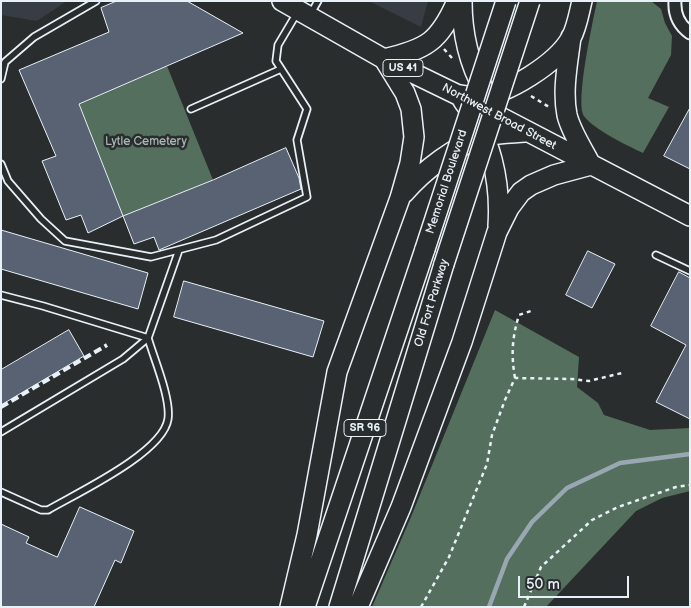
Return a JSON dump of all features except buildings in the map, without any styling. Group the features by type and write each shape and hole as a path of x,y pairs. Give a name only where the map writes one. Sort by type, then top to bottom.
{"main road":[{"path":"290,607 306,535 337,372 400,198 410,163 414,137 411,109 405,93 384,59 407,54 426,45 448,24 457,1"},
{"path":"462,1 462,22 466,48 471,63 487,95 500,112 525,132"},
{"name":"Memorial Boulevard","path":"425,249 506,1"},
{"name":"Old Fort Parkway","path":"339,607 444,264 530,1"},
{"path":"458,95 474,97 487,95 518,83 544,66 561,50 571,37 582,1"},
{"name":"Northwest Broad Street","path":"302,7 384,59 458,95 525,132 690,216"},
{"path":"358,607 408,489 462,342 497,232 516,198 526,188 554,176 591,165 567,114 566,85 571,37"},
{"path":"458,95 469,108 488,146 497,183 497,232"},
{"path":"400,198 430,166 463,146 484,137 525,132"},
{"name":"Old Fort Parkway","path":"304,607 425,249"}],"street":[{"path":"674,3 680,24 690,33"}],"lane":[{"path":"1,79 5,62 34,36 96,1"},
{"path":"1,164 8,181 41,219 65,241 151,257 216,240 307,197 297,140 307,109 276,61 278,45 302,7"},
{"path":"191,109 281,68"},
{"path":"1,432 123,359 148,338 179,250"},
{"path":"656,255 690,271"},
{"path":"1,295 148,338"},
{"path":"1,492 41,510 48,510 133,461 164,433 168,419 167,401 148,338"}],"path":[{"path":"440,46 454,60 457,58"},
{"path":"525,92 552,109"},
{"path":"421,607 449,556 487,464 492,435 515,378 512,359 514,333 518,315 532,310"},
{"path":"515,378 572,378 589,381 622,373"},
{"path":"524,607 541,567 592,520 618,507 676,487 690,485"}],"shaded area":[{"path":"1,1 67,1 37,21 1,15"},
{"path":"369,1 428,1 421,27"}],"green space":[{"path":"597,1 651,1 661,9 665,23 672,36 671,55 648,98 669,107 643,153 603,132 584,116 582,108 583,79"},
{"name":"Lytle Cemetery","path":"167,66 213,180 123,216 79,104"},
{"path":"495,310 579,357 577,387 598,403 604,415 650,430 690,428 690,491 662,498 636,511 546,607 372,607 411,517"}],"waterway":[{"path":"489,607 507,559 532,522 567,488 620,463 690,454"}],"railway":[{"path":"1,407 107,345"}]}
